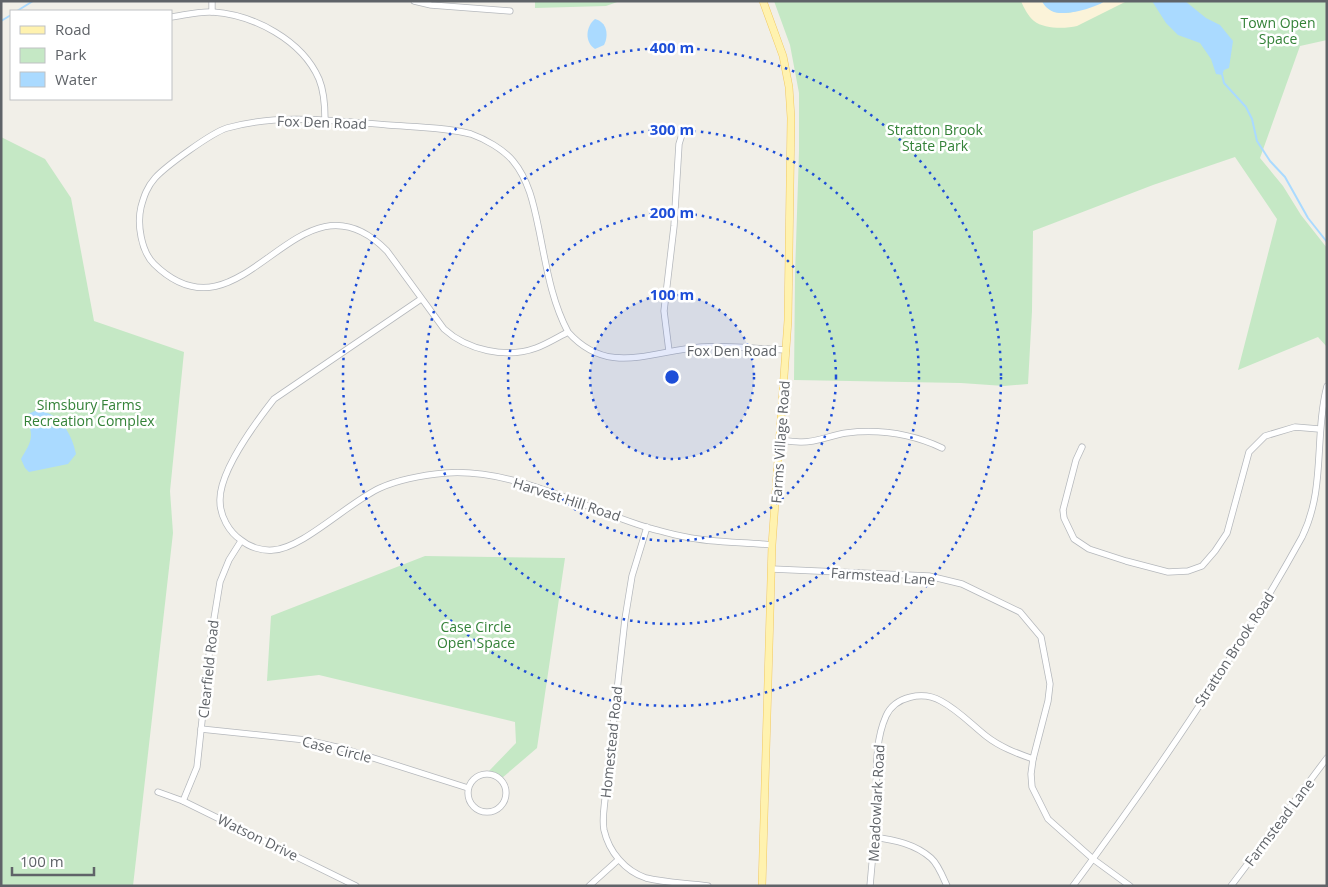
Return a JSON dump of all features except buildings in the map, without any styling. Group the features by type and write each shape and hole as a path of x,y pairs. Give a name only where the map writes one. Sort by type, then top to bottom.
{"main road":[{"name":"Farms Village Road","path":"762,886 772,545 786,350 791,118 789,87 783,56 763,1"}],"street":[{"path":"212,1 212,12"},
{"path":"414,1 431,5 510,11"},
{"path":"172,17 212,12 238,16 272,30 292,44 308,62 319,79 325,120"},
{"name":"Fox Den Road","path":"568,332 537,348 509,353 493,352 452,337 382,246 376,240 353,228 328,226 305,233 237,279 204,288 190,286 175,280 154,264 148,256 139,229 138,217 145,192 155,178 169,166 224,129 268,120 325,120 433,128 468,134 483,138 513,160 530,191 554,302 568,332 582,345 601,355 616,359 635,358 669,350 703,346 786,350"},
{"path":"669,350 664,310 674,226 680,144 683,131"},
{"name":"Harvest Hill Road","path":"421,299 274,399 264,412 241,444 222,486 220,502 222,513 227,525 242,541 264,550 286,547 299,541 355,502 380,488 422,476 448,473 481,474 540,488 568,500 647,527 700,539 772,545"},
{"name":"Stratton Brook Road","path":"1074,886 1120,822 1234,652 1302,537 1316,499 1319,429 1327,386"},
{"path":"1082,447 1076,460 1063,510 1064,518 1074,539 1089,548 1126,561 1168,572 1188,571 1202,566 1216,551 1227,533 1249,452 1265,436 1295,427 1319,429"},
{"path":"780,440 801,442 844,433 872,431 899,434 942,448"},
{"name":"Homestead Road","path":"647,527 632,576 625,619 605,799 604,830 618,860 646,878 708,886"},
{"name":"Clearfield Road","path":"183,801 197,768 211,637 220,582 229,560 242,541"},
{"name":"Farmstead Lane","path":"772,569 929,576 962,584 1020,612 1040,637 1050,684 1048,701 1033,759 1032,787 1048,819 1093,859 1130,886"},
{"name":"Meadowlark Road","path":"870,886 878,743 886,715 894,706 913,696 927,695 941,700 987,738 1010,751 1033,759"},
{"name":"Case Circle","path":"202,728 315,742 468,788"},
{"name":"Farmstead Lane","path":"1231,886 1327,758"},
{"path":"486,773 492,774 502,780 506,786 505,799 497,810 484,812 478,810 469,801 468,788 475,778 486,773"},
{"name":"Watson Drive","path":"158,792 183,801 356,886"},
{"path":"874,837 912,846 932,859 947,886"},
{"path":"589,886 618,860"}],"green space":[{"path":"535,1 620,1 606,6 535,8"},
{"name":"Stratton Brook State Park","path":"774,1 1327,1 1327,40 1300,46 1260,158 1283,186 1301,215 1327,248 1327,347 1318,337 1238,370 1277,219 1235,157 1153,185 1033,231 1032,311 1028,384 1004,386 961,383 794,380 799,93 790,45"},
{"name":"Simsbury Farms Recreation Complex","path":"1,137 45,159 71,198 94,321 184,352 170,491 173,533 133,886 1,886"},
{"name":"Case Circle Open Space","path":"425,556 565,558 537,748 502,778 496,773 489,771 516,743 515,722 319,675 267,681 271,616"}],"sand":[{"path":"1021,1 1042,1 1048,8 1064,13 1107,1 1127,1 1077,26 1061,28 1038,24 1028,14"}],"water":[{"path":"1042,1 1105,1 1080,11 1059,13 1049,9"},
{"path":"1152,1 1185,1 1206,18 1220,25 1233,41 1229,68 1224,70 1222,75 1216,74 1211,59 1200,43 1178,35 1166,23"},
{"path":"595,19 602,23 607,33 604,45 595,49 589,42 588,30"},
{"path":"35,411 51,414 63,424 71,438 76,454 68,464 29,472 25,468 21,459 31,438 28,414"}],"waterway":[{"path":"19,10 33,1"},
{"path":"1,21 10,16"},
{"path":"1222,74 1224,83 1246,107 1252,119 1257,141 1270,161 1285,177 1308,218 1327,242"}],"park label":[{"name":"Town Open Space","path":"1278,30"}]}
